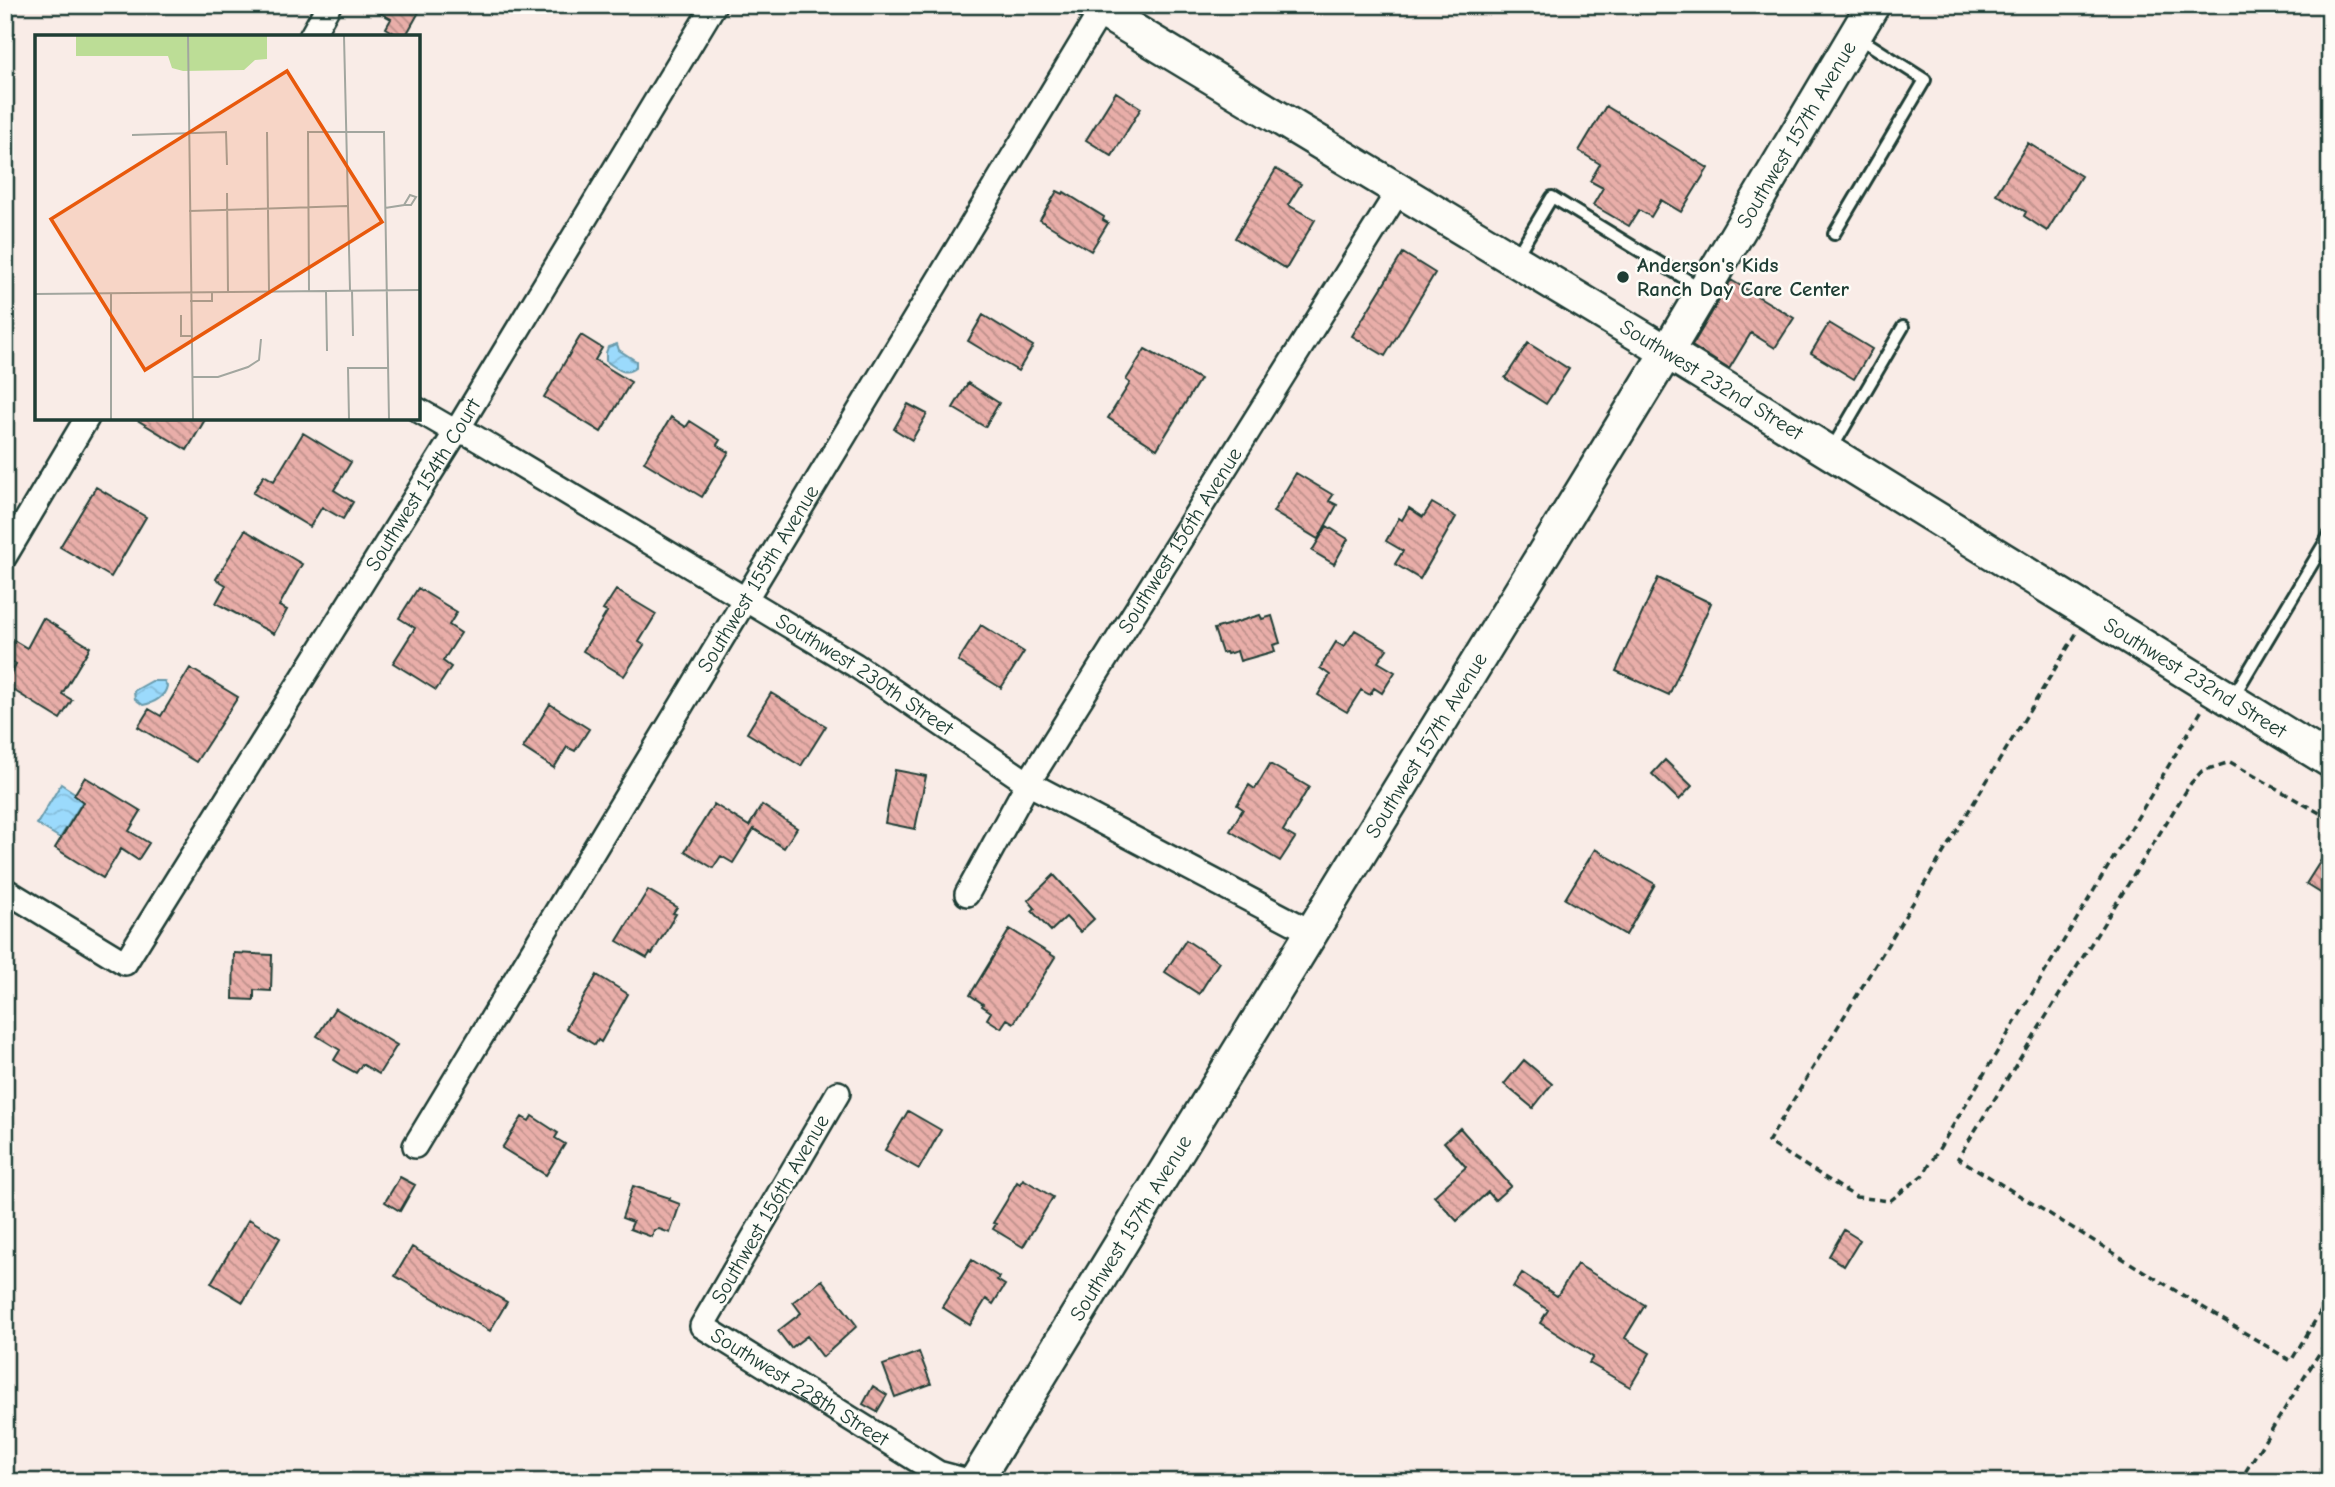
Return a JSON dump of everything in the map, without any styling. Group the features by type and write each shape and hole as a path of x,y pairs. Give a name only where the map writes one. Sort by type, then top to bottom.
{"street":[{"path":"312,35 329,5"},
{"name":"Southwest 154th Court","path":"5,890 125,963 456,432 714,5"},
{"name":"Southwest 157th Avenue","path":"974,1482 1667,352 1873,5"},
{"name":"Southwest 232nd Street","path":"1096,8 1667,352 2330,761"},
{"name":"Southwest 155th Avenue","path":"415,1146 1096,8"},
{"name":"Southwest 156th Avenue","path":"967,894 1028,783 1399,190"},
{"name":"Southwest 230th Street","path":"420,411 456,432 469,434 855,665 1028,783 1313,933"},
{"path":"5,556 86,420"},
{"name":"Southwest 156th Avenue","path":"702,1326 838,1093"},
{"name":"Southwest 228th Street","path":"702,1326 938,1474 974,1482"}],"lane":[{"path":"1834,234 1925,80 1856,35"},
{"path":"1515,260 1552,197 1704,290"},
{"path":"1829,453 1903,327"},
{"path":"2222,696 2330,534"}],"path":[{"path":"2089,613 1769,1142 1856,1197 1891,1201 1924,1174 2222,696"},
{"path":"2330,819 2230,762 2202,771 2191,783 1958,1158 2291,1361 2330,1296"},
{"path":"2239,1482 2330,1336"}],"water":[{"path":"617,344 619,350 636,361 636,367 632,370 621,370 606,361 608,347"},
{"path":"152,681 164,681 166,690 158,699 143,705 135,699 134,691"},
{"path":"61,784 84,799 60,838 37,824"}],"building":[{"path":"366,5 423,5 406,35 398,35 386,28 391,19"},
{"path":"1116,92 1141,108 1112,156 1086,140"},
{"path":"1606,106 1708,168 1681,212 1661,200 1651,217 1639,210 1629,226 1593,205 1603,188 1590,181 1600,164 1579,151"},
{"path":"2028,143 2081,176 2047,231 2024,216 2026,212 1996,194"},
{"path":"1276,169 1301,184 1288,205 1315,220 1286,269 1235,238"},
{"path":"1057,191 1063,194 1064,192 1104,217 1103,220 1108,223 1091,251 1040,220"},
{"path":"1403,253 1435,273 1385,356 1352,336"},
{"path":"1731,280 1794,318 1775,348 1751,333 1729,369 1692,346"},
{"path":"983,315 1033,346 1018,371 968,341"},
{"path":"1829,323 1872,349 1854,379 1811,353"},
{"path":"581,335 602,348 595,360 631,382 601,432 544,397"},
{"path":"1528,343 1569,369 1546,404 1505,378"},
{"path":"1145,349 1200,379 1157,449 1108,418 1130,383 1126,380"},
{"path":"968,383 999,403 985,427 953,408"},
{"path":"908,404 927,414 912,440 894,429"},
{"path":"671,417 686,427 690,421 720,440 717,445 729,452 702,497 644,462"},
{"path":"137,420 205,420 187,450"},
{"path":"303,433 351,462 334,490 353,502 343,519 322,507 310,527 253,493 264,475 274,481"},
{"path":"1296,473 1333,495 1329,501 1337,505 1318,539 1273,512"},
{"path":"96,487 146,517 111,577 60,547"},
{"path":"1432,503 1456,517 1420,579 1395,564 1403,551 1386,541 1399,518 1402,520 1409,508 1423,517"},
{"path":"1327,526 1348,539 1334,564 1312,551"},
{"path":"245,530 302,564 279,606 287,610 274,634 216,603 226,585 216,579"},
{"path":"1658,578 1711,603 1669,695 1616,671"},
{"path":"418,588 457,612 449,625 461,633 443,661 451,667 436,690 393,663 415,628 399,618"},
{"path":"616,590 656,614 639,642 644,645 624,676 583,651 607,612 603,610"},
{"path":"1260,615 1262,619 1272,616 1280,643 1273,645 1275,651 1240,661 1237,651 1222,653 1214,629"},
{"path":"43,618 90,647 62,694 72,700 60,719 5,685 16,664 5,658 5,635 27,648"},
{"path":"981,625 1024,652 1001,688 958,661"},
{"path":"1355,630 1387,649 1378,662 1395,672 1382,693 1374,688 1370,695 1361,690 1347,712 1318,695 1330,675 1320,668 1336,642 1344,647"},
{"path":"190,668 238,697 196,762 138,727 149,709 161,716"},
{"path":"771,693 826,726 801,766 747,733"},
{"path":"550,704 589,729 575,751 567,747 554,768 523,748"},
{"path":"1665,760 1692,786 1679,800 1652,774"},
{"path":"1270,764 1309,787 1283,831 1295,838 1280,861 1230,831 1243,809 1237,805 1249,785 1255,789"},
{"path":"895,770 926,776 915,829 885,823"},
{"path":"85,777 141,811 129,831 149,843 138,860 121,849 103,878 55,848 83,802 74,795"},
{"path":"714,804 749,826 762,805 797,828 784,848 754,829 733,863 721,856 713,868 685,851"},
{"path":"2330,846 2330,899 2306,884"},
{"path":"1595,849 1655,884 1626,935 1565,899"},
{"path":"1054,875 1094,919 1080,932 1066,917 1051,931 1032,911 1035,908 1028,900"},
{"path":"648,890 677,907 673,913 676,914 647,958 617,941"},
{"path":"1010,929 1055,957 1014,1023 1007,1019 1001,1028 987,1019 991,1012 970,995"},
{"path":"1186,940 1219,962 1199,994 1165,972"},
{"path":"234,953 272,955 271,991 254,990 254,1000 233,999"},
{"path":"597,975 628,994 601,1042 598,1040 595,1045 566,1028"},
{"path":"335,1008 397,1045 379,1074 362,1064 356,1073 345,1067 334,1060 340,1050 317,1036"},
{"path":"1524,1060 1552,1084 1533,1108 1504,1084"},
{"path":"908,1111 941,1130 919,1169 885,1150"},
{"path":"532,1116 558,1133 555,1138 565,1144 546,1175 502,1148 522,1117 529,1121"},
{"path":"1460,1128 1511,1186 1495,1200 1488,1192 1457,1221 1434,1196 1466,1167 1444,1142"},
{"path":"400,1177 415,1185 400,1211 385,1202"},
{"path":"1023,1179 1053,1197 1023,1247 993,1229 996,1224 993,1223 1017,1182 1020,1184"},
{"path":"633,1186 680,1204 670,1233 654,1230 652,1237 630,1229 633,1222 622,1218"},
{"path":"249,1219 280,1238 243,1302 211,1283"},
{"path":"1844,1230 1860,1240 1844,1266 1829,1256"},
{"path":"412,1247 507,1302 490,1331 395,1276"},
{"path":"972,1260 999,1277 997,1280 1005,1285 993,1304 986,1299 970,1325 942,1307"},
{"path":"1577,1264 1645,1305 1625,1338 1650,1353 1630,1387 1589,1363 1593,1357 1540,1323 1548,1310 1513,1287 1522,1273 1557,1296"},
{"path":"822,1280 857,1326 823,1357 807,1336 791,1348 778,1331 801,1313 793,1302"},
{"path":"919,1352 931,1384 895,1397 883,1365"},
{"path":"873,1386 887,1395 877,1412 863,1404"}],"place":[{"name":"Anderson's Kids Ranch Day Care Center","path":"1623,277"}]}
